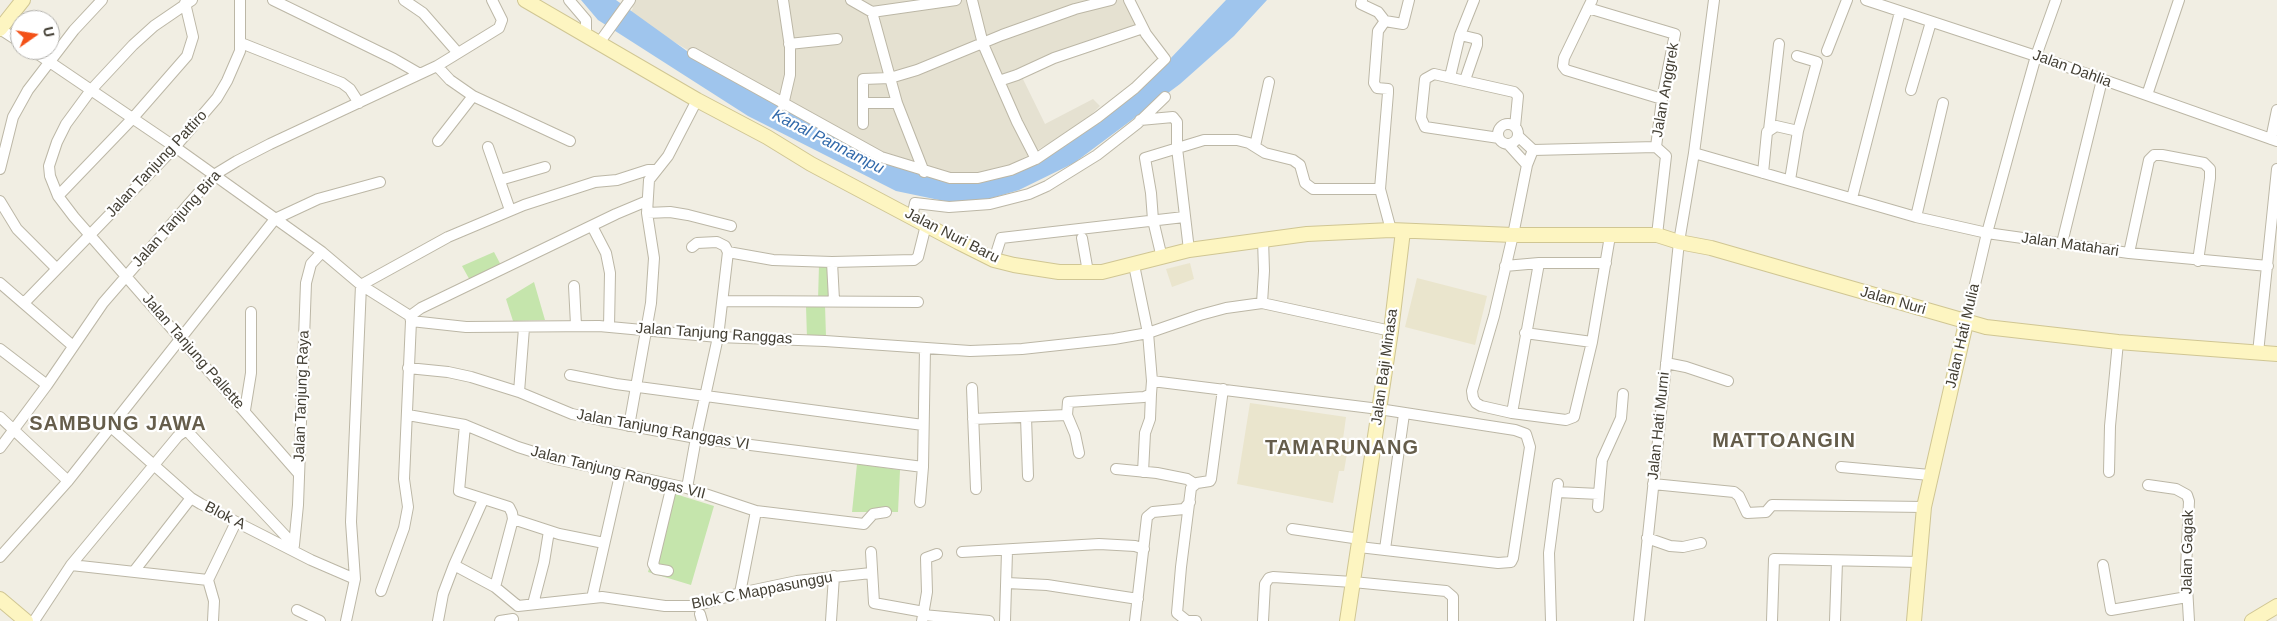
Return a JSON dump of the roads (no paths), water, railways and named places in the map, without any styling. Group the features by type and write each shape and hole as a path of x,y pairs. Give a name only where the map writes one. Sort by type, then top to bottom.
{"street":[{"path":"0,29 23,0"},
{"path":"0,169 13,117 28,90 49,61 102,0"},
{"name":"Jalan Tanjung Pattiro","path":"24,303 175,147 217,98 233,66 241,43 240,0"},
{"path":"273,0 394,59 420,74"},
{"path":"404,0 423,13 458,53"},
{"name":"Jalan Tanjung Bira","path":"0,448 47,385 103,303 214,175 270,144 437,66 499,28 502,20 492,0"},
{"name":"Jalan Nuri Baru","path":"525,0 697,100 769,133 811,164 994,260 1042,271 1102,272 1189,250 1307,234 1397,231 1514,235"},
{"path":"569,0 586,20 586,36"},
{"path":"783,0 790,44 790,75 783,104"},
{"path":"851,0 872,12 956,0"},
{"path":"972,0 983,44 1017,122 1036,159"},
{"path":"863,124 863,79 890,78 917,70 1074,5 1112,0"},
{"path":"693,53 881,157 924,172 950,178 978,178 1011,170 1036,159 1105,111 1134,88 1165,59 1143,28 1129,0"},
{"path":"1362,0 1361,4 1378,12 1385,21 1402,24 1409,0"},
{"path":"1450,77 1460,36 1474,0"},
{"name":"Jalan Hati Murni","path":"1639,621 1680,237 1694,153 1714,0"},
{"path":"1827,51 1847,0"},
{"name":"Jalan Dahlia","path":"1866,0 2036,56 2274,140"},
{"name":"Jalan Hati Mulia","path":"1914,621 1924,507 1930,474 1987,233 2036,56 2054,0"},
{"path":"2147,95 2179,0"},
{"path":"58,196 132,119 182,63 191,49 193,37 189,2"},
{"name":"Jalan Tanjung Pallette","path":"189,2 133,45 91,90 66,124 51,157 50,176 58,196 299,474"},
{"path":"599,43 627,2"},
{"path":"1590,4 1564,58 1563,66 1566,70 1662,99"},
{"name":"Jalan Anggrek","path":"1533,150 1656,147 1662,99 1675,34 1590,4"},
{"path":"872,12 897,103 924,172"},
{"path":"1852,198 1900,12"},
{"path":"1385,21 1378,31 1374,80 1376,87 1388,89 1380,189 1397,231"},
{"path":"1911,90 1931,22"},
{"path":"999,81 1017,76 1062,55 1143,28"},
{"path":"1460,36 1477,39 1477,45 1465,80"},
{"path":"790,44 837,40"},
{"path":"241,43 342,83 350,90 359,103"},
{"path":"1763,173 1779,44"},
{"path":"1790,180 1798,130 1817,62 1797,56"},
{"path":"49,61 175,147 322,252 361,286 410,318"},
{"path":"437,66 450,80 472,96 570,141"},
{"path":"1508,144 1514,142 1518,99 1516,93 1434,74 1427,77 1424,82 1420,118 1425,128 1495,135 1502,142 1508,144 1527,165"},
{"path":"2062,243 2102,80"},
{"path":"1255,146 1270,82"},
{"path":"438,141 472,96"},
{"path":"912,217 915,203 949,207 990,204 1029,194 1047,186 1082,164 1140,120 1165,97"},
{"path":"629,426 651,303 654,258 647,213 649,180 668,156 697,100"},
{"path":"863,103 897,103"},
{"path":"1916,217 1942,103"},
{"path":"2274,140 2277,110"},
{"path":"1140,120 1175,118 1177,122 1177,148 1189,250"},
{"path":"1495,135 1503,125 1515,126 1533,150 1527,165 1514,235 1472,391 1473,398 1481,406 1512,413 1566,420 1574,417 1592,342 1610,236"},
{"path":"1769,130 1776,126 1798,130"},
{"path":"1162,258 1153,220 1145,158 1204,140 1236,140 1255,146 1265,153 1297,163 1305,183 1313,189 1380,189"},
{"path":"488,147 510,210"},
{"path":"1656,147 1666,156 1656,235"},
{"name":"Jalan Matahari","path":"1694,153 1916,217 1987,233 2129,253 2268,266"},
{"path":"2129,253 2149,160 2154,155 2162,155 2204,163 2210,170 2198,260"},
{"path":"500,180 546,167"},
{"path":"361,286 440,242 510,210 595,182 617,180 648,170 657,170"},
{"path":"2258,353 2277,170"},
{"path":"0,557 68,481 275,220 318,199 380,182"},
{"path":"0,201 17,229 57,269"},
{"path":"381,591 404,528 408,506 404,479 408,415 410,318 421,308 648,201"},
{"path":"647,213 670,212 688,214 731,226"},
{"path":"994,260 1001,238 1184,217"},
{"path":"592,226 606,253 610,273 609,327"},
{"path":"728,252 774,260 832,262 917,259 926,226"},
{"name":"Jalan Baji Minasa","path":"1347,621 1391,331 1397,231"},
{"name":"Jalan Nuri","path":"1514,235 1656,235 1680,237 1711,248 1966,323 2022,332 2118,342 2277,354"},
{"path":"1082,238 1088,272"},
{"path":"1262,304 1263,240"},
{"path":"687,488 718,337 728,252 725,246 717,242 697,243 692,248"},
{"name":"Jalan Tanjung Raya","path":"293,548 299,474 306,283 311,264 322,252"},
{"path":"832,262 834,300"},
{"path":"1505,266 1539,263 1606,263"},
{"path":"1512,413 1539,263"},
{"path":"1134,265 1148,333 1152,381 1150,419 1145,433 1143,472"},
{"path":"0,283 73,346"},
{"path":"346,621 355,579 351,522 361,286"},
{"path":"574,286 576,326"},
{"path":"723,301 834,300 918,302"},
{"name":"Jalan Tanjung Ranggas","path":"410,318 466,327 609,327 718,337 825,341 970,351 1022,349 1106,340 1148,333 1200,314 1226,308 1262,304 1391,331"},
{"path":"244,410 251,373 251,312"},
{"path":"519,392 524,328"},
{"path":"1525,333 1592,342"},
{"path":"2109,472 2110,426 2118,342"},
{"path":"920,502 923,467 925,348"},
{"path":"0,349 47,385"},
{"path":"1666,364 1686,367 1728,381"},
{"name":"Jalan Tanjung Ranggas VI","path":"408,368 448,372 519,392 572,414 629,426 696,438 923,467"},
{"path":"570,375 635,387 706,395 854,418 923,425"},
{"path":"1152,381 1379,409 1515,430 1526,434 1530,447 1511,562 1498,563 1385,549 1292,529"},
{"path":"972,388 976,489"},
{"path":"1116,470 1187,479 1195,484 1210,481 1223,389"},
{"path":"1079,452 1075,434 1067,415 1068,402 1144,397 1151,394"},
{"path":"1598,507 1602,460 1620,418 1623,394"},
{"path":"1385,549 1404,414"},
{"name":"Jalan Tanjung Ranggas VII","path":"408,415 465,424 518,447 556,460 687,488 756,511 864,524 873,514 886,512"},
{"path":"973,419 1067,415"},
{"path":"1026,417 1028,476"},
{"path":"0,418 68,481"},
{"path":"465,424 459,491 510,507 513,519 495,587"},
{"name":"Blok A","path":"111,427 191,498 236,522 355,579"},
{"path":"34,621 71,565 178,436 185,431 189,433 293,548"},
{"path":"1841,467 1930,474"},
{"path":"592,598 620,475"},
{"path":"1195,484 1192,488 1176,608 1182,618 1196,621"},
{"path":"1653,484 1734,492 1739,496 1747,513 1766,512 1772,505 1924,507"},
{"path":"668,571 656,569 653,564 672,485"},
{"name":"Jalan Gagak","path":"2148,485 2176,489 2186,495 2189,501 2186,569 2188,621"},
{"path":"1551,621 1548,553 1558,488 1599,494"},
{"path":"135,570 191,498"},
{"path":"438,621 443,594 483,500"},
{"path":"1135,621 1147,516 1150,513 1182,509 1190,502"},
{"path":"740,593 756,511"},
{"path":"513,519 549,531 604,543"},
{"path":"213,621 214,601 208,580 236,522"},
{"path":"533,604 544,562 549,531"},
{"path":"1647,538 1670,546 1701,543"},
{"path":"962,552 1098,544 1135,546 1144,549"},
{"path":"1005,621 1007,550"},
{"path":"871,552 871,572 874,579 875,604 923,616 989,621"},
{"path":"923,616 927,592 926,558 937,554"},
{"path":"1772,621 1774,559 1920,562"},
{"path":"1835,621 1837,561"},
{"path":"71,565 135,570 208,580"},
{"path":"454,565 495,587 518,606 514,620 500,621"},
{"path":"2103,565 2111,610 2187,597"},
{"name":"Blok C Mappasunggu","path":"518,606 592,598 610,598 644,604 682,606 706,604 740,593 834,576 871,572"},
{"path":"832,621 834,576"},
{"path":"1263,621 1265,584 1269,578 1353,582 1446,591 1454,597 1453,621"},
{"path":"1007,583 1062,587 1138,599"},
{"path":"0,599 26,621"},
{"path":"2252,621 2277,606"},
{"path":"297,610 320,621"}],"water":[{"name":"Kanal Pannampu","path":"581,0 616,0 698,59 879,160 951,180 1019,170 1169,60 1226,0 1267,0 1234,36 1180,84 1074,163 1019,190 982,201 944,201 896,191 748,116 598,20"}],"district":[{"name":"SAMBUNG JAWA","path":"118,424"},
{"name":"MATTOANGIN","path":"1784,441"},
{"name":"TAMARUNANG","path":"1342,448"}]}
